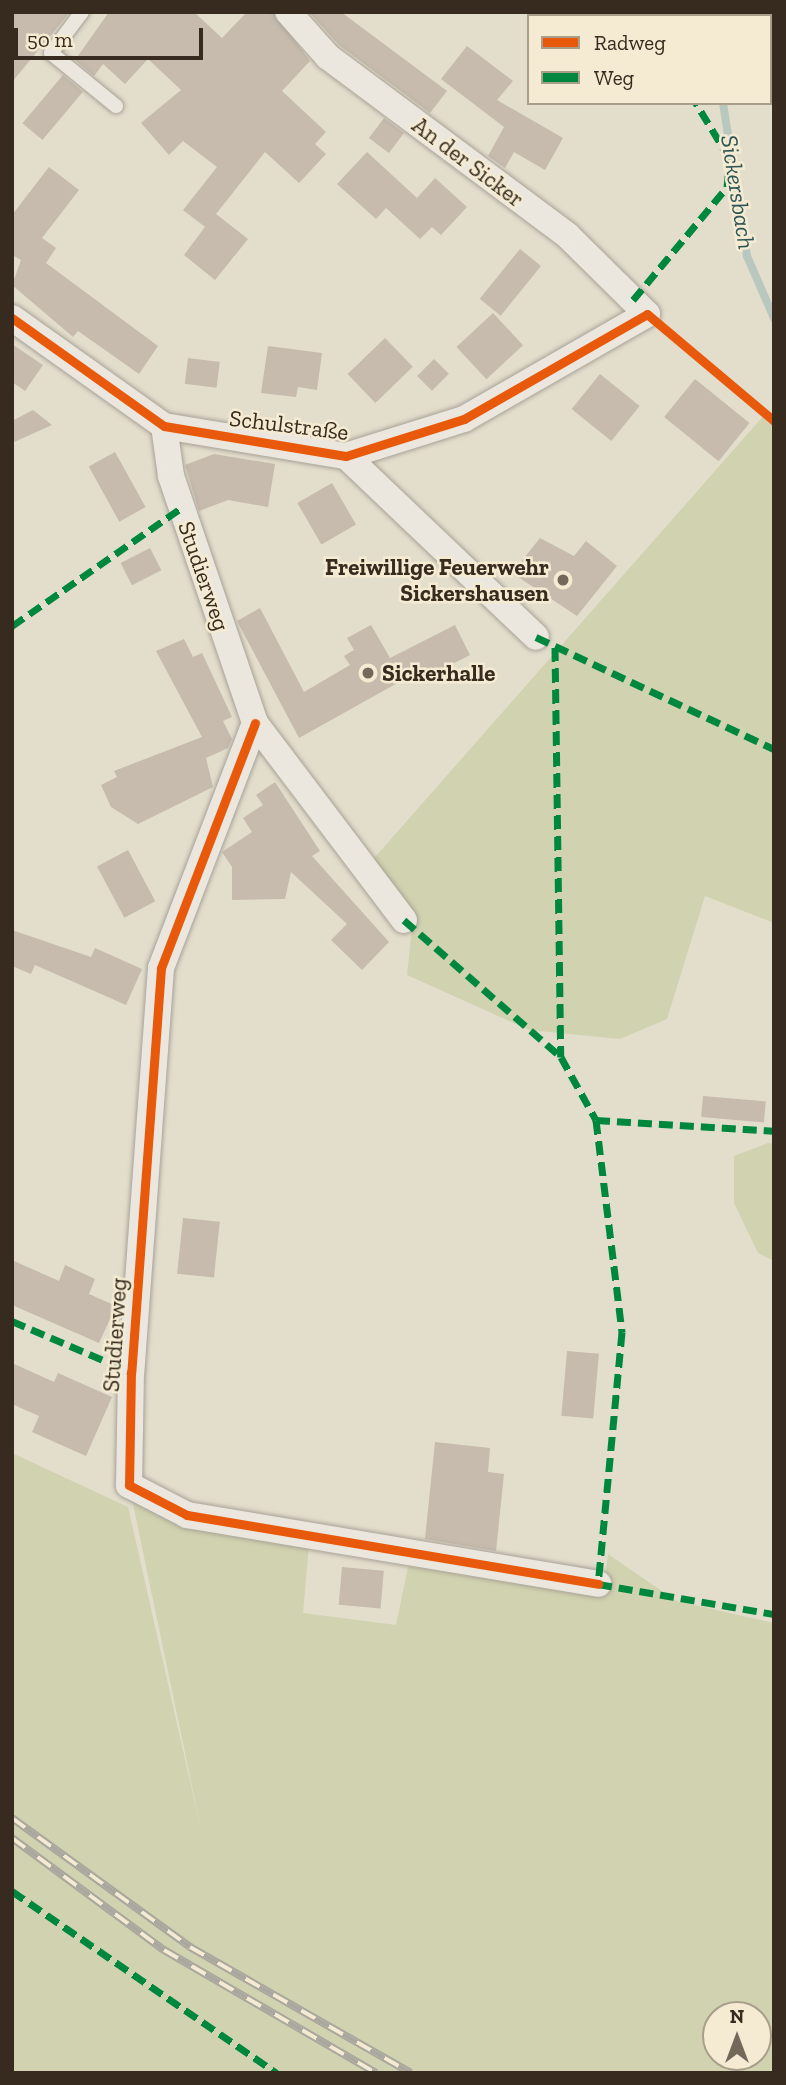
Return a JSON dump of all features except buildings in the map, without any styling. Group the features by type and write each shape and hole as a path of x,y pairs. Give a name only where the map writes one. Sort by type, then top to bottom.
{"street":[{"name":"An der Sicker","path":"288,12 328,57 567,235 647,314"},
{"name":"Schulstraße","path":"12,317 164,426 346,456 464,419 647,314"},
{"name":"Studierweg","path":"164,426 171,476 255,723 404,920"},
{"path":"346,456 536,637"},
{"name":"Studierweg","path":"255,723 161,968 131,1372 129,1485 187,1515 598,1584"}],"lane":[{"path":"82,12 51,53 116,106"}],"green space":[{"path":"766,413 774,423 774,923 705,896 667,1019 620,1039 529,1030 407,975 412,928 369,864"},
{"path":"768,1143 774,1144 774,1261 758,1253 734,1203 734,1156"},
{"path":"12,1453 128,1507 202,1834 129,1485 187,1515 310,1533 303,1613 396,1625 410,1558 604,1588 608,1554 676,1601 774,1623 774,2073 12,2073"}],"waterway":[{"name":"Sickersbach","path":"723,105 747,256 774,318"}],"railway":[{"path":"12,1818 190,1947 411,2073"},
{"path":"12,1838 164,1950 376,2073"}],"marked path":[{"path":"633,300 727,187 730,159 697,105"},
{"path":"12,626 181,508"},
{"path":"536,637 774,749"},
{"path":"555,647 561,1057"},
{"path":"404,920 561,1057 596,1120 622,1332 598,1584 774,1614"},
{"path":"596,1120 774,1131"},
{"path":"12,1321 131,1372"},
{"path":"12,1891 277,2073"}],"cycle path":[{"path":"12,318 164,426 346,456 464,419 647,314 774,421"},
{"path":"255,723 161,968 131,1372 129,1485 187,1515 598,1584"}],"place":[{"name":"Freiwillige Feuerwehr Sickershausen","path":"563,580"},
{"name":"Sickerhalle","path":"368,673"}]}
